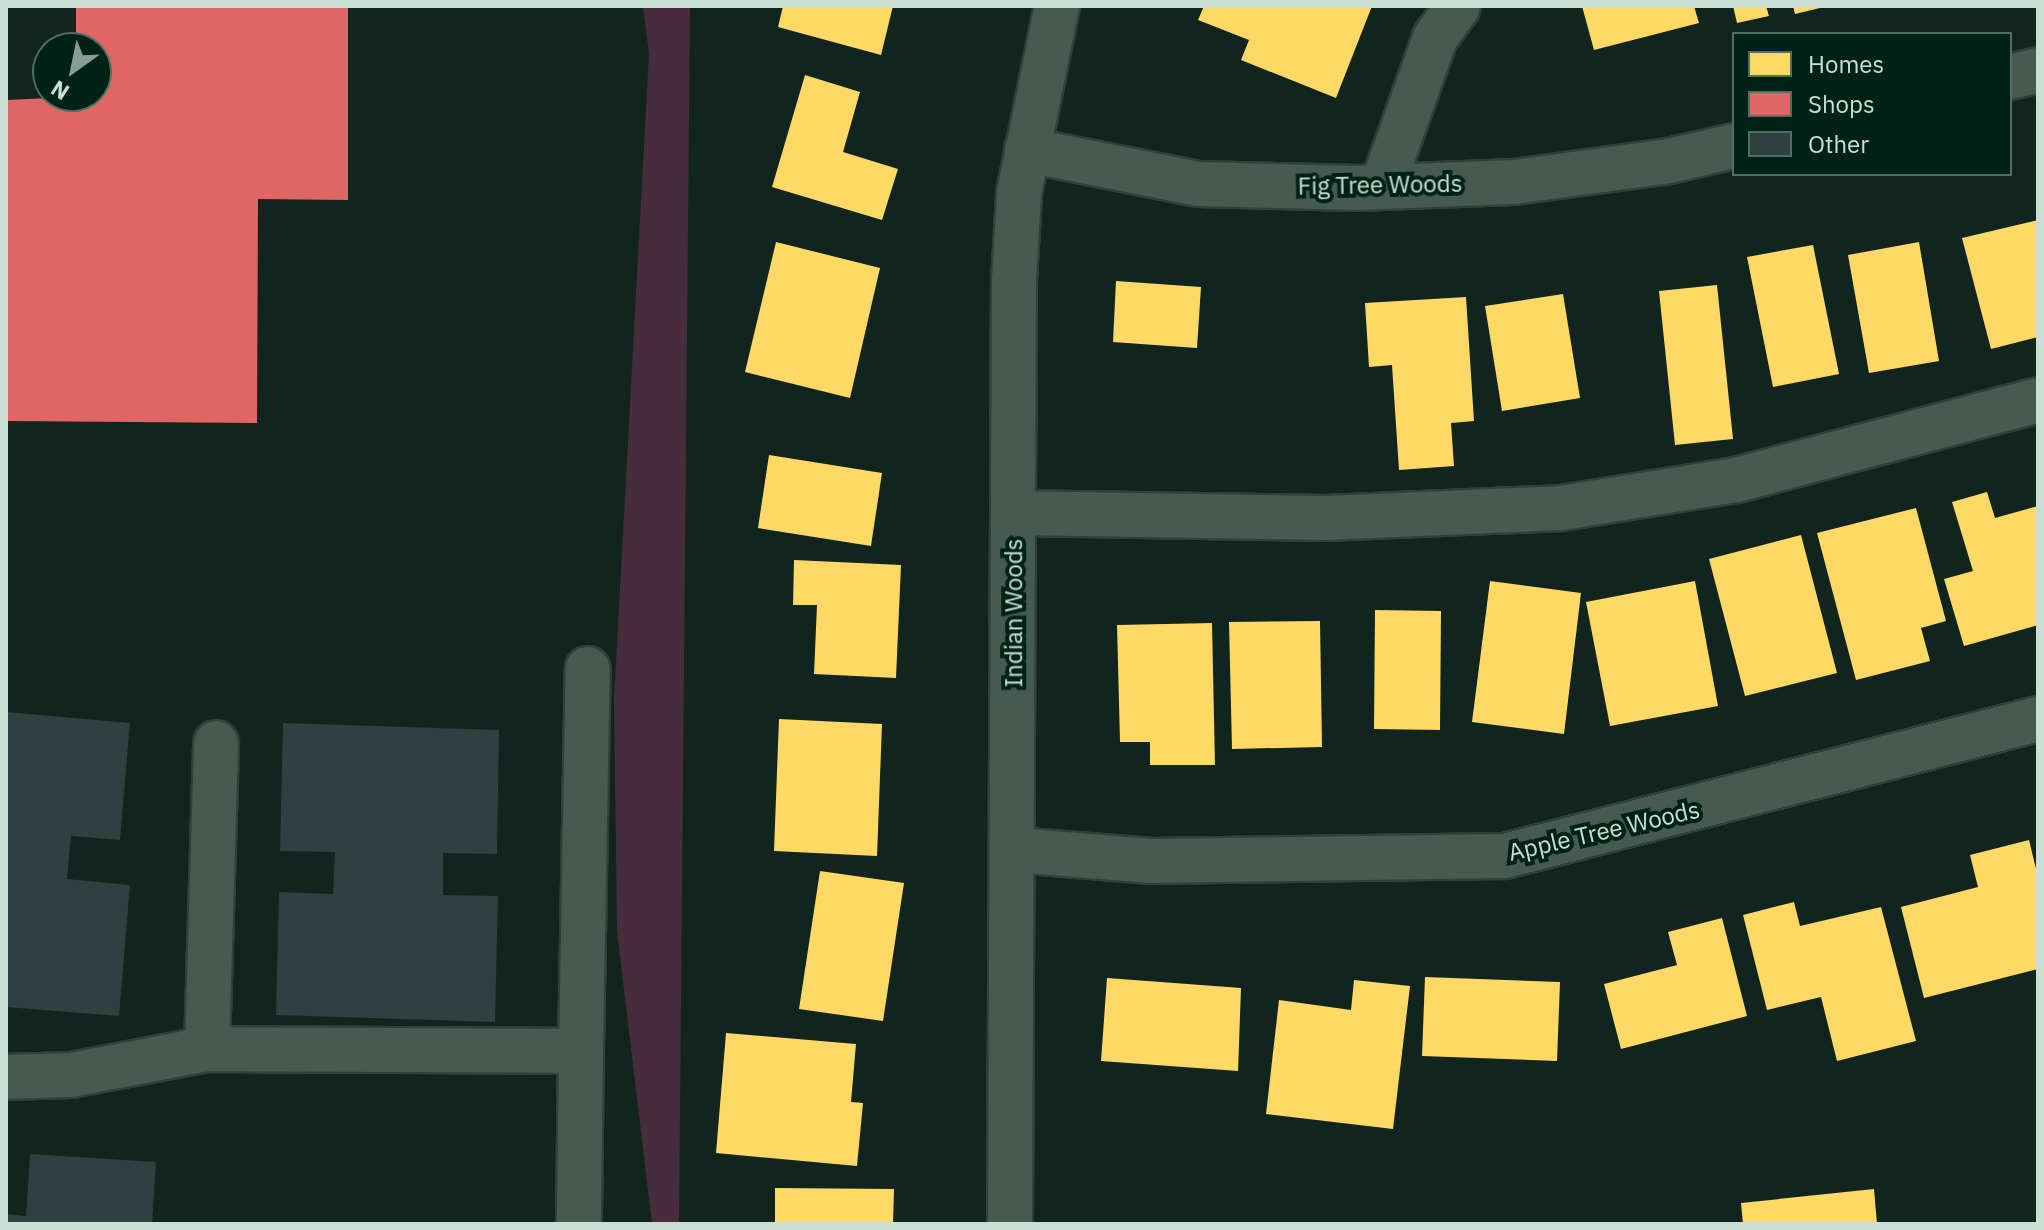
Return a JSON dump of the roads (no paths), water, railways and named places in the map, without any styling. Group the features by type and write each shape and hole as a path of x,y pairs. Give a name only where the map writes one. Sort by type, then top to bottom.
{"street":[{"name":"Indian Woods","path":"1010,1224 1015,850 1014,281 1027,150 1057,6"},
{"path":"1382,187 1435,38 1458,6"},
{"path":"2012,76 2038,70"},
{"name":"Fig Tree Woods","path":"1027,150 1198,184 1382,187 1514,182 1669,161 1732,146"},
{"path":"1014,513 1325,518 1561,508 1736,480 2038,400"},
{"path":"579,1224 588,669"},
{"name":"Apple Tree Woods","path":"1015,850 1152,861 1505,856 2038,719"},
{"path":"207,1049 216,743"},
{"path":"6,1077 71,1075 207,1049 581,1051"}]}
